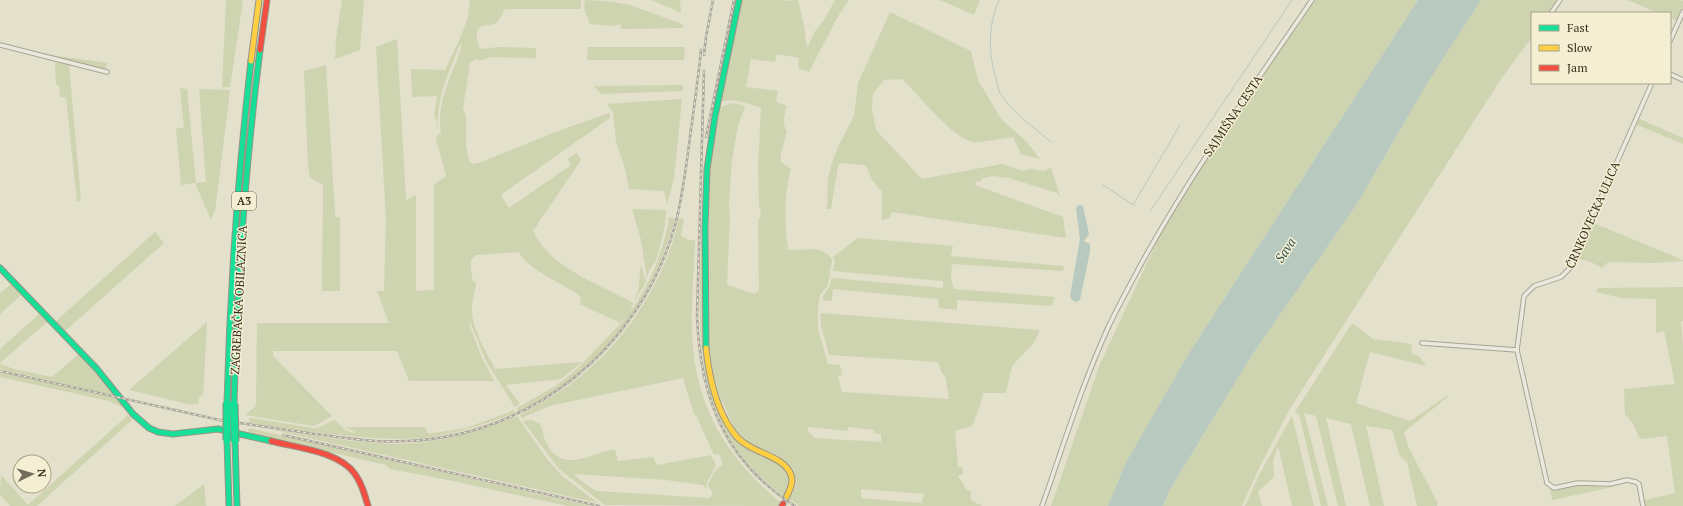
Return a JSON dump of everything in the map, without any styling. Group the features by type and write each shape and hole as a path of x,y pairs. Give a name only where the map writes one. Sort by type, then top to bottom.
{"main road":[{"name":"ZAGREBAČKA OBILAZNICA","path":"229,506 231,441 231,288 236,202 258,0"},
{"name":"ZAGREBAČKA OBILAZNICA","path":"230,404 249,145 267,0"},
{"path":"739,0 713,127 708,166 704,305 707,356 717,396 725,417 734,432 748,446 781,463 790,470 793,482 784,503"},
{"path":"0,268 63,335 99,370 131,411 149,429 167,434 207,428 218,429 329,455 342,460 356,474 368,506"},
{"name":"ZAGREBAČKA OBILAZNICA","path":"231,441 237,506"}],"street":[{"name":"SAJMIŠNA CESTA","path":"1042,506 1085,383 1107,330 1158,233 1213,144 1312,0"},
{"path":"1552,12 1560,0"},
{"path":"1671,39 1683,12"},
{"path":"0,45 107,72"},
{"path":"1671,74 1683,80"},
{"name":"ČRNKOVEČKA ULICA","path":"1643,506 1639,484 1633,481 1627,480 1610,484 1578,483 1558,488 1554,488 1547,483 1517,350 1524,296 1534,286 1561,277 1571,267 1585,228 1601,198 1652,84"},
{"path":"1422,343 1517,350"}],"green space":[{"path":"226,0 243,0 230,87 222,87"},
{"path":"342,0 364,0 360,50 335,59 336,39"},
{"path":"470,0 581,0 581,9 505,9 496,23 479,28 477,37 479,47 481,49 499,47 536,48 536,58 491,57 481,60 475,59 470,63 463,109 466,115 466,145 469,161 473,164 479,163 555,132 609,113 610,118 502,194 502,197 509,208 571,165 568,159 577,153 581,160 533,231 541,244 563,265 591,282 633,303 630,312 644,291 655,267 664,241 669,217 675,219 667,245 645,293 617,335 580,372 558,389 518,412 517,408 557,385 576,370 628,316 620,323 580,304 581,298 579,295 530,265 523,259 519,252 476,255 473,257 471,263 473,282 476,282 472,307 474,325 495,369 582,362 561,379 506,385 520,404 515,407 486,361 471,324 469,324 482,358 494,381 409,381 397,351 273,351 273,356 332,416 314,426 245,415 255,407 256,403 257,323 389,323 377,291 384,291 386,218 376,47 397,39 406,200 416,195 416,291 434,290 434,185 446,176 436,138 438,134 441,133 441,110 446,88 462,45 460,44 444,86 439,107 438,131 436,117 434,116 437,96 412,97 411,69 445,70 468,18"},
{"path":"585,0 614,2 630,5 682,24 683,28 622,29 620,24 614,26 590,24 584,8"},
{"path":"652,0 680,0 681,13"},
{"path":"741,0 798,0 807,48 815,31 824,20 835,0 849,0 837,18 809,72 798,68 799,58 777,54 775,62 751,59 746,87 778,91 776,102 787,106 784,126 787,132 781,153 781,162 791,169 785,209 788,249 820,250 829,255 832,260 828,285 820,295 818,328 828,364 840,365 842,375 838,376 842,392 949,399 945,375 942,374 938,362 829,355 821,326 820,313 1040,330 1033,344 1012,366 1006,393 983,393 980,406 972,426 955,431 958,467 962,467 963,474 958,476 959,479 966,490 971,491 971,500 982,506 799,506 789,499 796,485 793,468 747,442 735,430 718,392 711,366 707,321 710,167 720,107 733,103 745,106 738,126 732,160 729,203 730,218 727,283 730,286 755,294 759,290 758,219 760,219 761,209 759,207 758,166 761,108 736,101 721,102","holes":["808,427 848,431 848,427 874,430 874,433 881,434 881,442 814,438 808,431","861,489 924,494 924,495 921,503 861,498"]},
{"path":"940,0 980,0 974,15"},
{"path":"1315,0 1418,0 1189,353 1125,464 1108,506 1051,506 1100,364 1159,237 1214,146"},
{"path":"1481,0 1559,0 1551,12 1531,12 1531,38 1501,79 1291,407 1260,466 1242,506 1163,506 1169,491 1252,355 1357,204 1428,82"},
{"path":"1628,0 1683,1 1683,8 1678,21 1671,18 1671,12 1656,12"},
{"path":"890,12 971,51 978,80 1001,119 1026,141 1040,159 1021,154 1013,137 976,142 965,139 955,133 936,115 902,79 884,80 873,94 872,110 876,130 922,179 1002,164 1023,171 1030,169 1044,171 1051,168 1060,196 1057,193 1009,178 993,176 983,178 981,181 977,181 975,185 1063,217 1066,238 892,212 890,217 882,221 882,192 872,180 865,165 840,163 838,166 831,209 827,209 828,180 831,166 837,149 854,116 858,83"},
{"path":"588,47 685,47 684,60 587,60"},
{"path":"37,53 107,63 106,68 103,70"},
{"path":"55,62 69,65 81,200 77,202 66,98 60,97 59,86 56,85"},
{"path":"326,65 335,217 340,218 340,291 322,291 323,185 310,178 308,165 304,71"},
{"path":"683,85 683,91 601,94 594,86"},
{"path":"180,88 187,89 196,183 206,182 199,89 230,90 215,211 211,220 195,183 181,185 176,128 184,128"},
{"path":"682,99 674,178 667,204 664,191 629,189 625,168 616,142 613,112 607,104"},
{"path":"1637,118 1683,138 1683,144 1635,124"},
{"path":"632,209 666,210 665,225 657,258 649,271 647,278 641,240"},
{"path":"679,218 684,219 681,236 688,240 695,240 692,334 694,360 699,384 707,407 729,448 761,485 780,502 778,506 605,505 559,469 523,421 532,420 540,424 545,440 552,451 558,457 566,460 574,460 609,450 615,450 618,461 653,457 657,465 711,455 716,465 707,482 706,489 703,485 666,480 574,474 596,491 710,498 713,493 708,484 715,471 723,464 719,454 714,455 696,415 694,415 683,378 549,406 522,418 520,415 573,382 589,369 619,338 646,301 657,280 674,239"},
{"path":"1591,222 1683,261 1653,263 1608,262 1602,268 1591,262 1576,258"},
{"path":"155,232 164,243 64,332 55,322"},
{"path":"858,238 953,246 951,256 1064,266 1063,271 952,264 951,280 954,289 1055,297 1052,306 957,300 957,310 939,308 938,299 833,289 832,301 822,300 824,294 829,288 832,278 943,288 943,281 833,271 835,261 833,257"},
{"path":"701,241 704,241 703,316 711,387 738,441 751,451 779,464 789,474 791,482 785,497 755,470 732,442 717,413 707,382 702,349 700,315"},
{"path":"641,265 646,282 633,303 638,291"},
{"path":"11,284 21,295 0,314 0,293"},
{"path":"1683,287 1683,321 1681,322 1683,346 1683,506 1644,506 1642,501 1675,493 1667,436 1640,439 1633,424 1625,414 1624,389 1675,384 1664,331 1656,333 1656,299 1621,298 1596,292 1598,288"},
{"path":"39,314 47,322 0,363 0,349"},
{"path":"207,322 203,394 199,398 198,404 188,404 129,390"},
{"path":"1352,323 1373,339 1412,344 1411,353 1420,357 1426,366 1370,352 1356,403 1410,421 1449,396 1404,432 1408,446 1438,504 1437,506 1417,506 1407,462 1400,456 1392,430 1366,426 1384,506 1370,506 1351,424 1326,418 1346,506 1338,506 1316,416 1304,413 1328,506 1321,506 1299,414 1295,412"},
{"path":"79,354 117,396 0,369 0,364 14,369 52,377"},
{"path":"0,372 119,399 126,407 124,408 109,401 0,377"},
{"path":"513,410 515,413 463,430 430,437 407,439 339,435 249,423 249,418 252,418 317,428 335,420 346,430 355,433 345,427 425,427 428,434 466,428"},
{"path":"128,415 132,420 52,492 52,483"},
{"path":"517,416 547,459 562,476 598,503 273,430 364,442 395,444 426,442 457,436"},
{"path":"1292,416 1314,506 1292,506 1278,446 1273,461 1274,476 1258,491 1262,506 1245,506 1258,477"},
{"path":"249,428 590,506 568,506 390,469 386,465 248,433"},
{"path":"1,475 12,487 12,494 18,494 28,505 40,494 50,494 37,506 10,506 0,495"},
{"path":"204,484 206,506 175,506"},
{"path":"1585,484 1598,487 1613,487 1552,500 1550,489"}],"water":[{"name":"Sava","path":"1418,0 1481,0 1428,82 1357,204 1252,355 1169,491 1163,506 1108,506 1125,464 1189,353"},
{"path":"1079,205 1083,206 1089,234 1084,241 1090,244 1090,251 1080,300 1076,302 1072,300 1070,296 1080,239 1076,208"}],"waterway":[{"path":"999,0 995,9 990,39 993,68 999,91 1017,113 1051,142"},
{"path":"1151,210 1292,0"},
{"path":"1103,185 1133,205 1180,125"}],"railway":[{"path":"704,55 713,0"},
{"path":"706,137 734,0"},
{"path":"220,420 372,441 407,441 453,435 497,422 537,403 574,378 607,347 635,312 658,272 677,219 685,177 701,50"},
{"path":"704,71 697,316 699,346 704,374 711,400 720,424 734,447 750,469 771,488 795,506"},
{"path":"0,371 224,421"},
{"path":"283,435 599,506"}],"traffic: fast":[{"path":"706,348 705,227 707,169 715,116 739,0"},
{"path":"234,404 242,227 260,50"},
{"path":"227,403 235,232 251,61"},
{"path":"0,268 97,369 133,414 149,428 158,432 173,434 218,429 271,441"},
{"path":"227,403 227,440"},
{"path":"234,404 235,441"},
{"path":"227,440 229,506"},
{"path":"235,441 237,506"}],"traffic: slow":[{"path":"251,61 259,0"},
{"path":"706,348 714,392 727,423 742,442 779,461 788,469 792,481 786,498"}],"traffic: jam":[{"path":"260,50 267,0"},
{"path":"271,441 328,455 348,466 355,474 363,490 368,506"}]}
